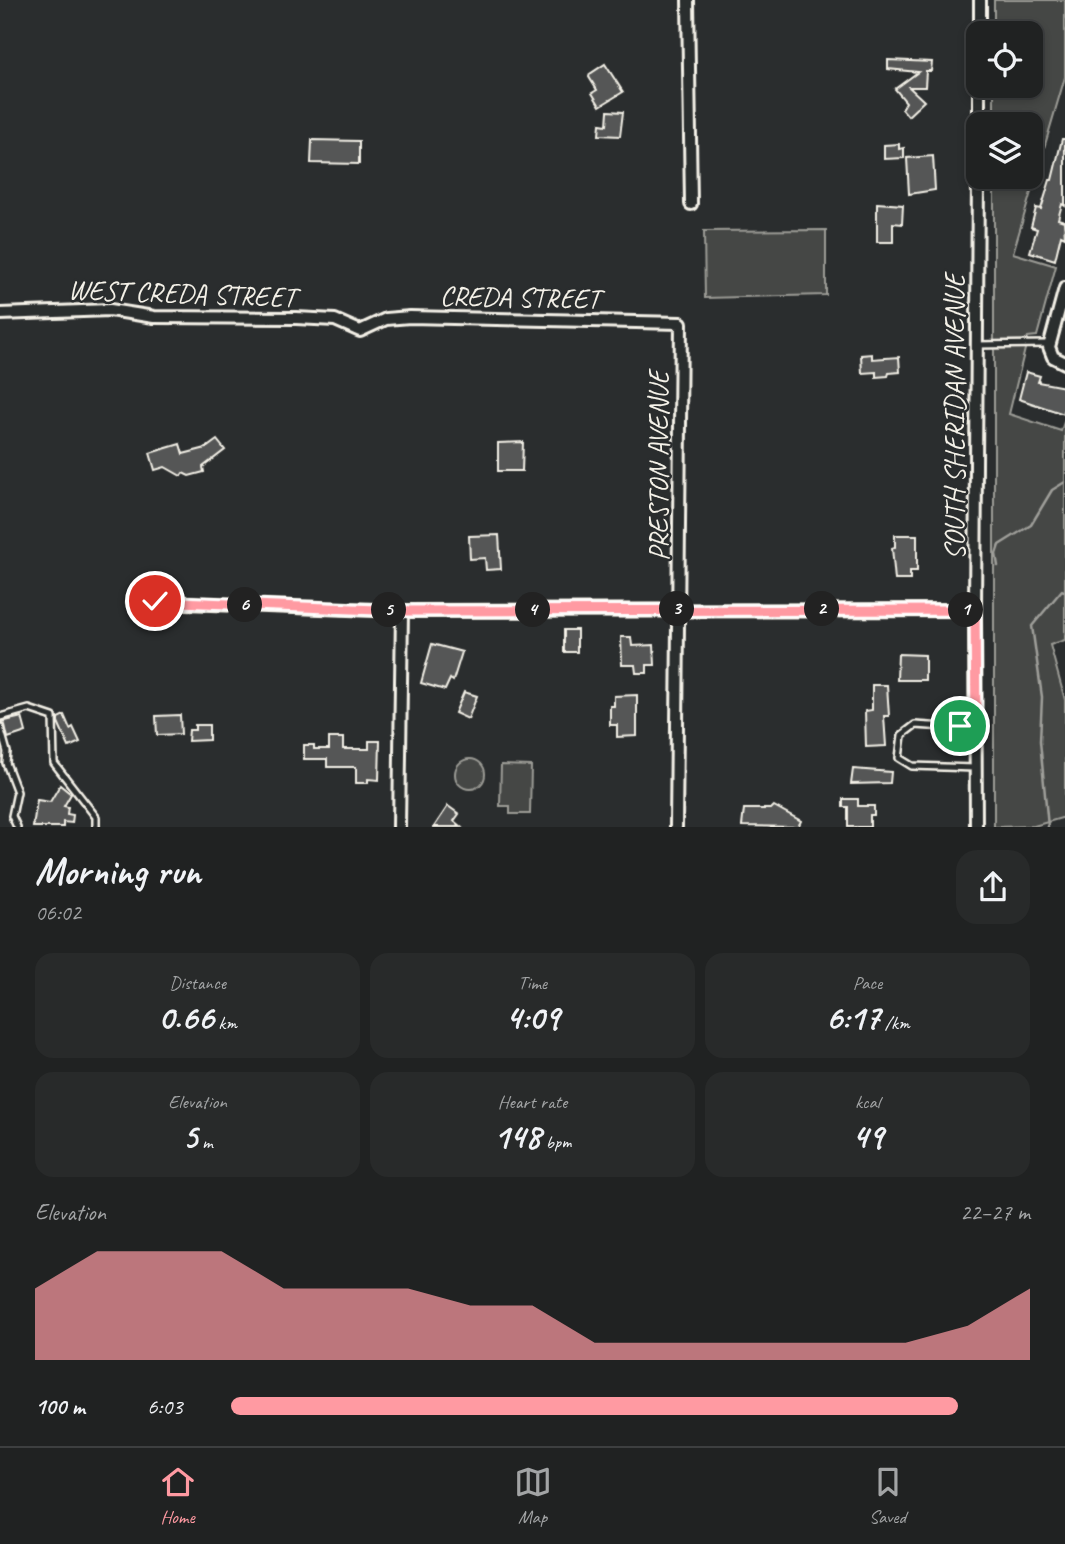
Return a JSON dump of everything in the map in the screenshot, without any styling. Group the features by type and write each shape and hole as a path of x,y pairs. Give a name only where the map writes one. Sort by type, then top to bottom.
{"street":[{"path":"688,0 691,204"},
{"path":"979,21 980,0"},
{"name":"SOUTH SHERIDAN AVENUE","path":"976,827 978,189"},
{"path":"1065,289 1048,351 1057,360 1065,363"},
{"name":"WEST CREDA STREET","path":"0,314 110,310 154,317 335,320 360,331"},
{"name":"CREDA STREET","path":"360,331 386,319 411,317 681,323"},
{"name":"PRESTON AVENUE","path":"677,827 681,323"},
{"path":"133,601 402,611 975,610"},
{"path":"399,827 402,611"}],"lane":[{"path":"977,345 1048,351"},
{"path":"0,717 29,709 53,717 54,763 96,817 96,827"},
{"path":"976,729 915,725 902,735 899,758 912,766 976,768"},
{"path":"0,727 7,752 6,763 17,792 12,816 17,827"}],"shaded area":[{"path":"994,0 1065,0 1065,77 1043,151 1043,112 994,112 994,98 1043,98 1043,21 994,21"},
{"path":"994,189 1032,189 1013,253 1056,266 1037,336 1028,337 1009,414 1061,431 1065,419 1065,640 1050,645 1065,700 1065,817 1034,826 994,827"},
{"path":"826,230 826,295 705,298 704,231"},
{"path":"470,759 481,763 485,774 481,785 470,789 459,785 455,774 459,763"},
{"path":"501,765 531,766 530,814 510,814 510,806 500,806"}],"building":[{"path":"888,60 932,62 931,71 926,71 925,87 909,87 924,101 908,116 902,109 906,102 895,89 918,72 888,69"},
{"path":"605,64 623,92 600,106 592,93 597,90 589,77"},
{"path":"608,111 623,112 620,136 599,135 600,124 607,125"},
{"path":"1062,139 1065,139 1065,206 1062,204 1058,219 1064,221 1065,237 1061,235 1055,260 1030,252 1037,229 1031,227 1036,208 1041,209 1052,180"},
{"path":"312,140 359,141 359,164 311,163"},
{"path":"899,144 899,149 904,148 904,158 884,159 884,145"},
{"path":"933,156 935,190 909,194 907,158"},
{"path":"877,203 903,205 902,224 893,223 893,242 877,242"},
{"path":"872,354 872,359 899,357 900,372 876,377 876,372 862,373 861,355"},
{"path":"1026,372 1040,376 1038,382 1065,387 1064,414 1019,399"},
{"path":"217,440 225,450 203,467 204,472 189,476 183,473 181,476 165,467 155,470 150,453 180,444 183,454 206,448"},
{"path":"523,442 522,471 498,471 498,443"},
{"path":"499,535 501,569 486,570 485,558 470,559 469,536"},
{"path":"895,535 917,535 917,571 910,571 910,580 895,580 892,548 895,547"},
{"path":"564,630 577,630 577,652 564,652"},
{"path":"621,637 631,637 632,646 654,645 655,665 647,665 647,673 636,673 635,665 622,665"},
{"path":"432,644 462,652 453,681 450,679 445,690 421,683"},
{"path":"898,654 925,655 925,680 897,680"},
{"path":"872,685 887,685 889,716 884,716 886,746 866,747 865,711 872,710"},
{"path":"464,692 477,696 468,719 455,713"},
{"path":"637,695 637,736 617,737 617,725 610,725 610,706 614,706 614,696"},
{"path":"64,715 80,742 69,747 58,722 58,718"},
{"path":"180,715 181,734 157,735 156,716"},
{"path":"22,717 26,732 8,738 5,725 1,722"},
{"path":"195,725 209,725 209,740 188,741 189,730 195,730"},
{"path":"329,738 343,738 343,749 369,749 369,741 380,741 379,780 368,779 368,783 356,783 356,767 327,767 327,759 304,759 304,745 314,745 314,749 329,749"},
{"path":"853,769 891,772 890,783 851,784"},
{"path":"60,785 71,794 64,806 68,807 67,814 73,815 72,823 63,822 63,827 33,827 37,800 50,802"},
{"path":"843,799 858,799 858,806 874,806 874,815 870,815 870,827 848,827 848,807 843,807"},
{"path":"448,806 459,814 454,821 461,827 434,827"},
{"path":"774,806 801,821 798,827 742,826 744,809 771,809"}],"waterway":[{"path":"998,566 996,554 999,545 1031,525 1052,490 1065,482"},
{"path":"1048,827 1040,741 1042,697 1032,626 1062,590 1065,592"}],"route":[{"path":"155,601 402,611 975,610 976,729 960,726"}]}
